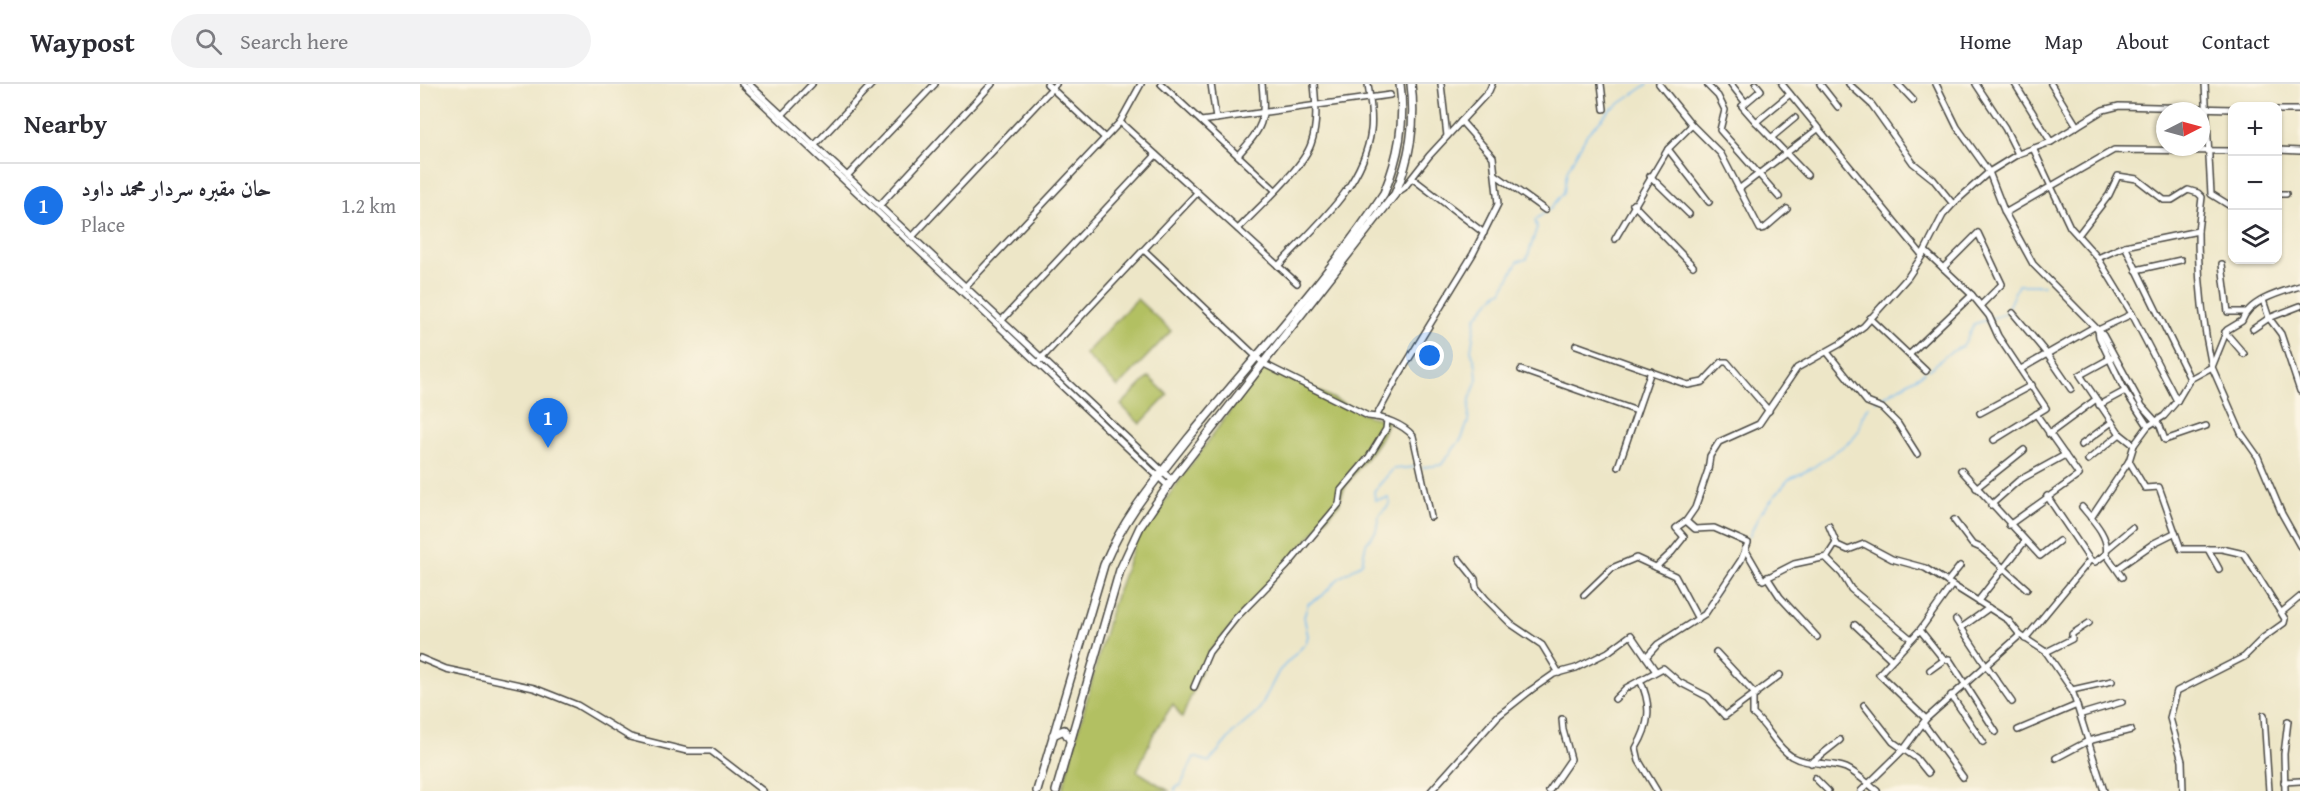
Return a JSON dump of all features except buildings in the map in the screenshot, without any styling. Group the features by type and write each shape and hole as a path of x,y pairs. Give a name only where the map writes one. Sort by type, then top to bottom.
{"street":[{"path":"742,84 1170,483"},
{"path":"749,84 912,237 963,289 1001,321 1039,361"},
{"path":"782,115 812,84"},
{"path":"814,146 872,84"},
{"path":"847,176 935,84"},
{"path":"879,206 992,84"},
{"path":"1047,84 1054,87 1104,137"},
{"path":"963,289 1120,122 1141,84"},
{"path":"1161,84 1275,190"},
{"path":"1211,84 1216,118"},
{"path":"1238,155 1258,132 1265,112 1262,84"},
{"path":"1238,229 1275,190 1311,146 1316,124 1314,84"},
{"path":"1278,266 1342,197 1361,165 1371,130 1368,84"},
{"path":"1037,791 1104,565 1115,538 1132,509 1256,358 1384,193 1396,162 1402,133 1400,84"},
{"path":"1395,194 1411,147 1414,106 1411,84"},
{"path":"1441,84 1447,136"},
{"path":"1056,791 1128,550 1140,527 1170,483 1395,194 1489,91 1492,84"},
{"path":"1601,84 1604,110"},
{"path":"1659,84 1692,125 1721,154 1760,229 1765,228 1787,209"},
{"path":"1731,84 1745,102"},
{"path":"1756,84 1761,90 1745,102 1743,108 1807,175"},
{"path":"1782,84 1924,253 1981,305 2046,408 1994,440"},
{"path":"1820,84 1838,107"},
{"path":"1849,84 1872,105 1913,163 1933,179 1953,204"},
{"path":"1898,84 1913,100"},
{"path":"1936,84 1958,127 1989,172 2005,213 2033,264 2063,292 2096,329 2112,358 2166,440 2206,426"},
{"path":"1976,84 2006,128 2018,154"},
{"path":"2015,84 2051,142"},
{"path":"2051,84 2078,126"},
{"path":"2205,84 2206,102"},
{"path":"1708,86 1718,96 1725,110 1720,130 1779,197"},
{"path":"912,237 1054,87"},
{"path":"1756,122 1790,94"},
{"path":"1201,121 1390,95"},
{"path":"1656,567 1684,537 1676,528 1686,521 1695,508 1708,470 1710,456 1719,442 1760,424 1797,368 1804,362 1827,352 1864,326 1908,277 1924,253 1943,214 1953,204 1989,172 2018,154 2051,142 2103,110 2119,106 2156,107"},
{"path":"2210,108 2228,108"},
{"path":"2282,110 2300,110"},
{"path":"1771,138 1796,118"},
{"path":"1376,417 1484,234 1498,204 1493,157 1461,121"},
{"path":"1120,122 1297,284"},
{"path":"1615,239 1633,204 1668,149 1692,125"},
{"path":"1739,189 1819,128"},
{"path":"2033,148 2070,227 2079,234 2098,258 2132,314 2177,401"},
{"path":"1668,149 1709,202"},
{"path":"2005,213 2114,150 2156,151"},
{"path":"2282,150 2300,151"},
{"path":"2228,151 2210,152 2211,195 2228,205"},
{"path":"1001,321 1156,155"},
{"path":"1496,175 1545,210"},
{"path":"1650,176 1689,214"},
{"path":"2079,234 2109,195 2118,176 2138,179 2164,200 2172,200 2188,190 2202,197 2198,231 2198,285 2203,327 2212,367 2241,433 2258,457 2282,514 2300,546"},
{"path":"1412,178 1484,234"},
{"path":"1039,361 1197,193"},
{"path":"1633,204 1693,266"},
{"path":"2098,258 2125,246 2163,236 2198,231"},
{"path":"1943,268 1978,233 2002,284 1981,305"},
{"path":"2125,246 2190,379"},
{"path":"1145,250 1264,364 1368,416 1387,420 1413,436 1431,517"},
{"path":"2136,270 2181,260"},
{"path":"2222,264 2228,312 2245,312 2267,296 2300,286"},
{"path":"1910,354 1972,295"},
{"path":"2263,300 2269,318 2281,334 2300,391"},
{"path":"2253,329 2269,318 2300,306"},
{"path":"2091,518 2129,461 2134,445 2148,426 2164,416 2177,401 2190,379 2212,367 2225,332 2242,321 2245,312"},
{"path":"2013,313 2047,354 2071,389"},
{"path":"2021,369 2096,329 2132,314"},
{"path":"1870,318 1926,371"},
{"path":"2225,332 2244,354"},
{"path":"1576,345 1688,385 1703,382 1724,361 1768,411"},
{"path":"1827,352 1867,402 1882,408 1898,424 1917,454"},
{"path":"2112,358 2125,391 2148,426"},
{"path":"2112,358 2080,375 2120,434 2134,445"},
{"path":"1521,370 1637,411"},
{"path":"1618,467 1651,372"},
{"path":"1980,413 2032,385"},
{"path":"2049,434 2097,402 2132,388"},
{"path":"2009,525 2079,475 2036,414"},
{"path":"1194,687 1209,652 1236,618 1287,566 1339,504 1341,490 1369,457 1386,429 1387,420"},
{"path":"2081,445 2112,422"},
{"path":"2088,460 2120,434"},
{"path":"1976,488 2024,450"},
{"path":"1991,505 2018,481 2065,455"},
{"path":"2129,461 2145,488 2159,488 2181,549 2208,549 2244,554 2255,575 2270,591 2282,612 2284,623 2263,638 2244,657 2176,691 2170,718 2182,761 2183,791"},
{"path":"1961,470 2009,525 2041,556 2059,541"},
{"path":"2047,496 2090,560 2096,562 2132,528"},
{"path":"2082,507 2102,533 2107,551 2122,577"},
{"path":"1954,520 1971,544 2026,589"},
{"path":"1646,657 1658,644 1698,619 1714,602 1748,543 1714,528 1695,529 1686,521"},
{"path":"1829,526 1836,543 1848,550 1864,544 1892,560 1923,567 2008,620 2022,637 2046,652 2072,690 2082,714 2104,791"},
{"path":"2118,568 2154,543 2174,533"},
{"path":"1978,601 2025,541"},
{"path":"1745,549 1762,580 1794,564 1826,558 1836,543"},
{"path":"2208,549 2219,568"},
{"path":"1584,595 1612,568 1636,558 1675,576 1698,619"},
{"path":"1826,558 1842,573 1851,589 1911,639"},
{"path":"1459,559 1486,599 1511,624 1542,645 1559,673"},
{"path":"1861,791 1904,749 1925,721 1951,695 2022,637 2090,560"},
{"path":"1960,566 1920,630 1879,674 1925,721 1963,777"},
{"path":"1767,577 1780,597 1817,638"},
{"path":"2282,612 2300,597"},
{"path":"1961,628 1989,608"},
{"path":"1956,620 2012,702"},
{"path":"2046,652 2072,639 2072,634 2089,623"},
{"path":"1855,625 1891,659"},
{"path":"1920,630 1944,660"},
{"path":"1431,791 1498,716 1531,690 1559,673 1576,668 1608,652 1631,635 1655,670"},
{"path":"1716,652 1755,696 1753,714 1763,720 1771,736 1790,755 1811,763 1848,769 1876,791"},
{"path":"420,658 446,669 534,688 577,705 630,737 687,751 711,751 763,791"},
{"path":"1930,670 1944,660 1950,659 1996,732"},
{"path":"1615,699 1626,687 1655,670 1663,668 1679,682 1708,698 1723,716 1755,696 1780,675"},
{"path":"1640,680 1648,704 1649,719 1645,733 1636,748 1639,760 1657,791"},
{"path":"2072,690 2112,681"},
{"path":"1067,688 1071,699 1083,696"},
{"path":"1951,695 1974,725 1983,742"},
{"path":"2082,714 2122,702"},
{"path":"1864,705 1893,742 1916,758 1928,774"},
{"path":"2018,730 2077,705"},
{"path":"2264,715 2269,791"},
{"path":"1549,791 1571,759 1562,719"},
{"path":"2285,791 2288,721"},
{"path":"1053,735 1064,730 1070,740"},
{"path":"2056,758 2088,741 2131,730"},
{"path":"1811,763 1840,740"},
{"path":"1815,778 1825,790"},
{"path":"2284,782 2300,781"}],"green space":[{"path":"1137,299 1171,331 1118,387 1085,354"},
{"path":"1264,364 1368,416 1387,420 1378,443 1348,482 1339,504 1209,652 1182,718 1173,704 1154,733 1137,771 1169,791 1062,791 1111,610 1135,542"},
{"path":"1149,377 1168,395 1140,424 1121,405"}],"waterway":[{"path":"1423,467 1441,465 1462,438 1468,422 1470,399 1477,380 1476,365 1471,350 1476,317 1495,295 1502,291 1518,261 1527,259 1537,227 1535,220 1551,208 1564,192 1567,171 1587,134 1610,110 1648,84"},
{"path":"1929,370 1949,353 1963,346 1974,324 2005,314 2018,285 2044,285"},
{"path":"1875,402 1925,372"},
{"path":"1749,537 1759,515 1788,480 1812,468 1852,440 1869,406"},
{"path":"1175,791 1175,788 1181,785 1194,757 1209,762 1234,732 1258,712 1279,671 1306,643 1308,636 1304,617 1308,604 1322,596 1338,579 1362,563 1366,544 1376,531 1379,515 1390,504 1389,498 1375,500 1374,491 1393,469 1417,467"},
{"path":"1714,596 1740,558"},
{"path":"1701,613 1708,605"}],"place":[{"name":"حان مقبره سردار محمد داود","path":"548,448"}]}
